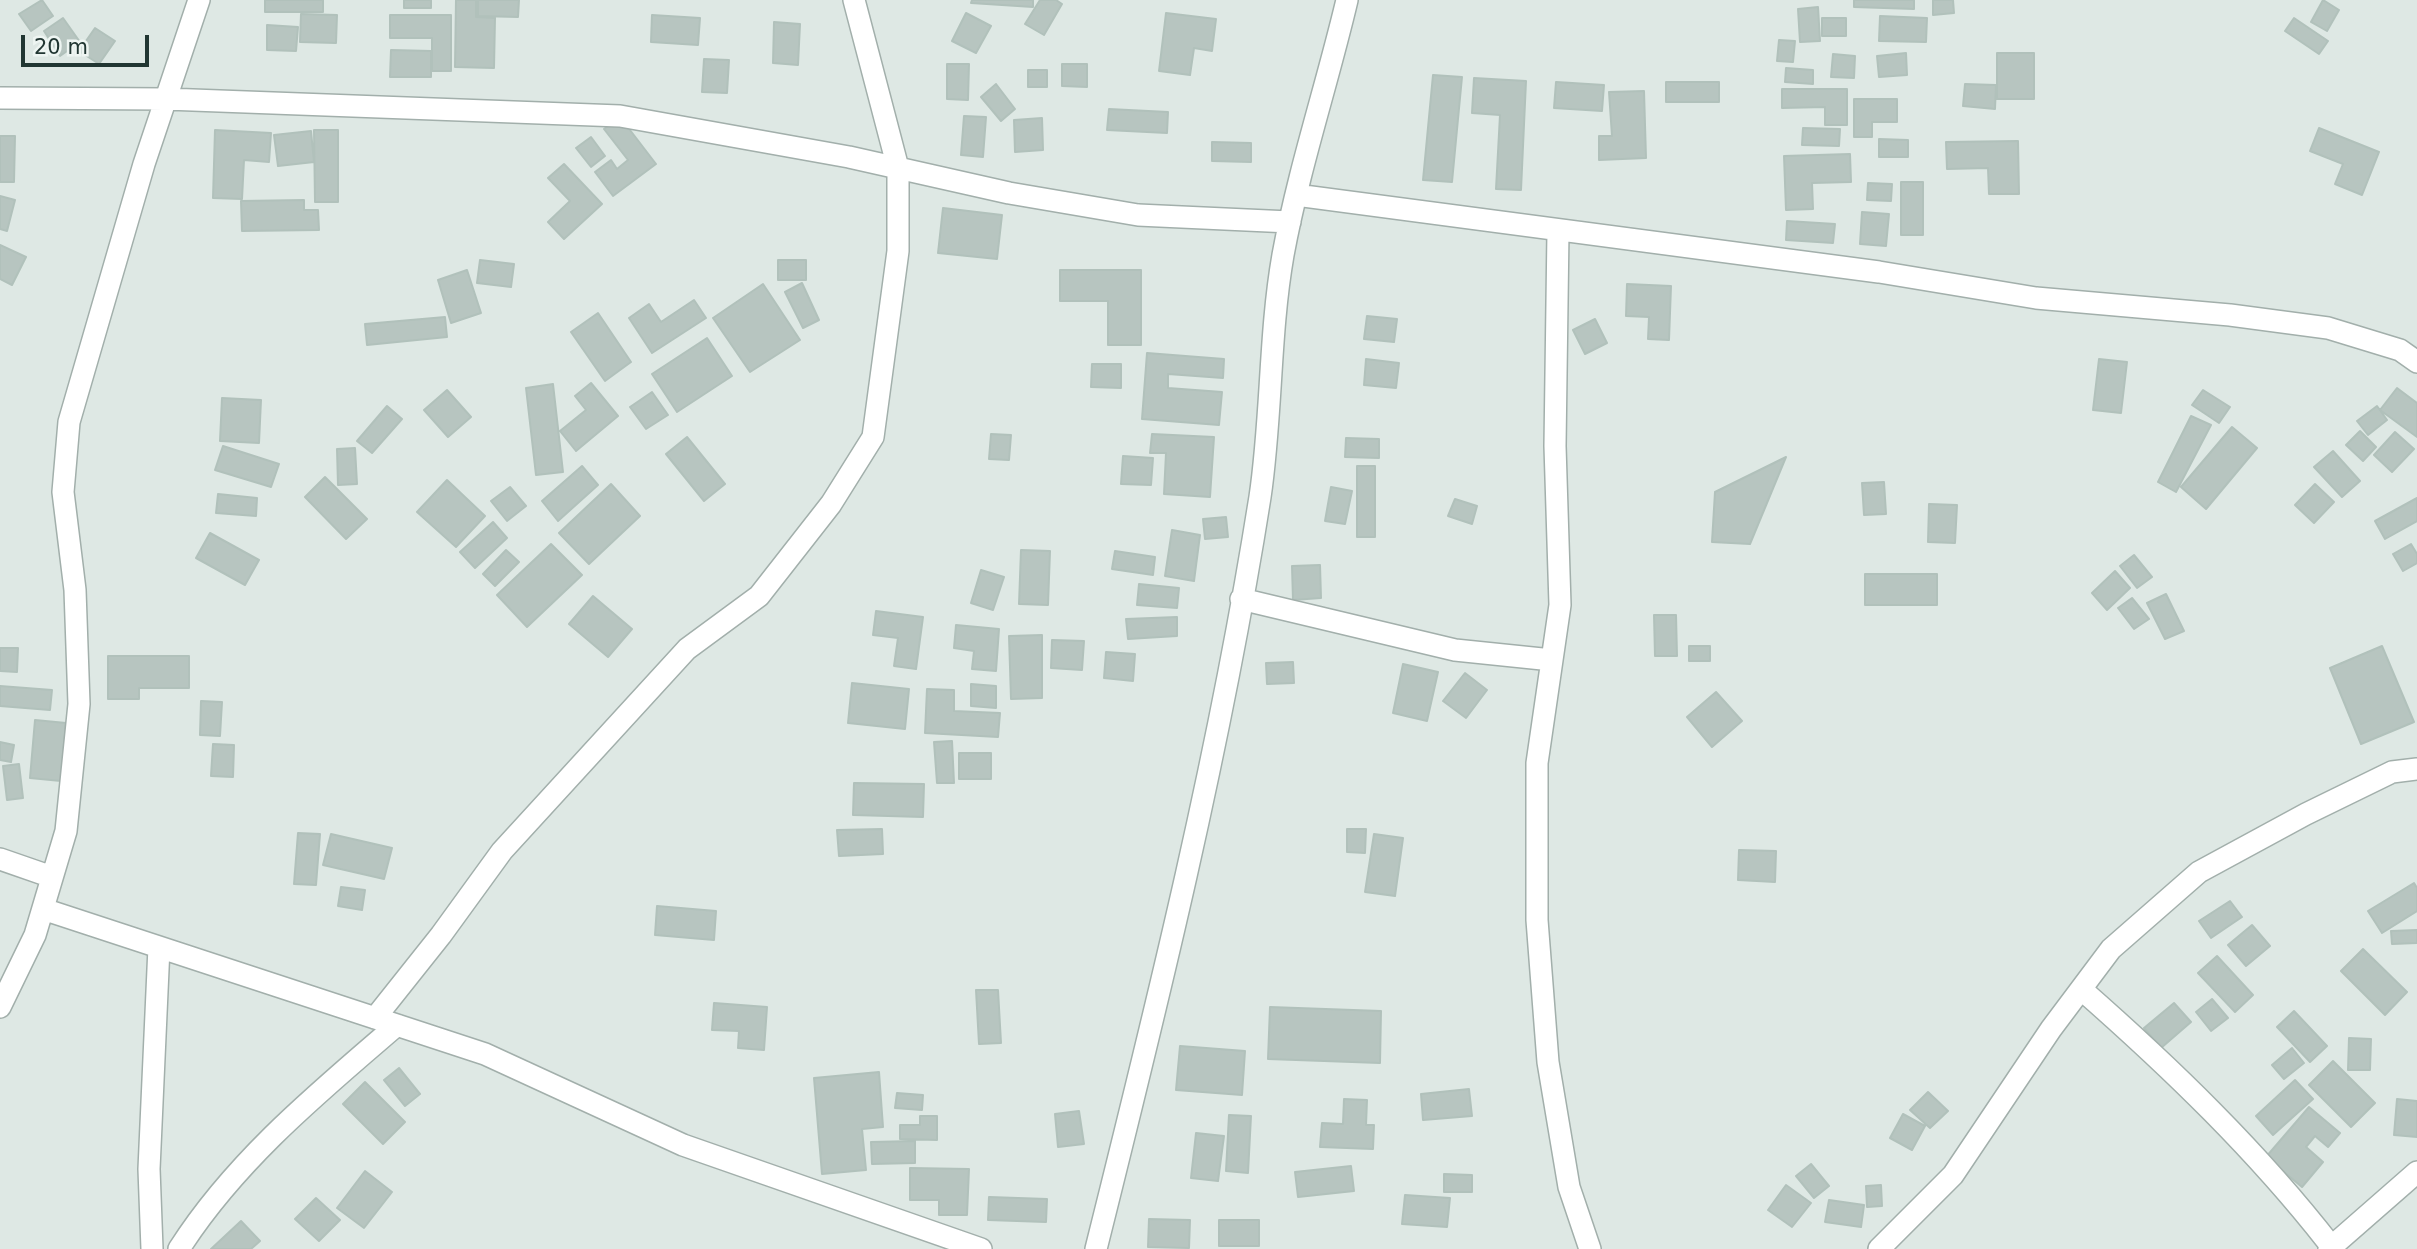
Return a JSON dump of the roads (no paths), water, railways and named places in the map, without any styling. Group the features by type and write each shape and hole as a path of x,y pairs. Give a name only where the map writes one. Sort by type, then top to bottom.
{"street":[{"path":"0,1007 35,935 66,831 79,704 75,590 64,492 69,422 140,177 199,0"},
{"path":"375,1018 441,935 502,851 687,649 759,596 831,504 873,437 898,251 898,168 854,0"},
{"path":"1096,1249 1172,932 1217,728 1260,496 1272,337 1290,222 1347,0"},
{"path":"0,98 166,99 621,116 898,168 1009,193 1138,215 1290,222"},
{"path":"1296,195 1879,272 2036,298 2230,315 2328,328 2400,350 2417,362"},
{"path":"1558,231 1555,446 1560,605 1537,763 1537,920 1550,1074 1569,1187 1590,1249"},
{"path":"1241,599 1455,650 1552,660"},
{"path":"1879,1249 1953,1175 2111,949 2199,873 2306,814 2392,772 2417,769"},
{"path":"0,859 52,877"},
{"path":"43,909 485,1054 683,1145 981,1249"},
{"path":"152,1249 149,1169 159,947"},
{"path":"2081,989 2174,1071 2297,1203 2330,1248 2417,1172"},
{"path":"179,1249 217,1195 314,1097 397,1025"}]}
